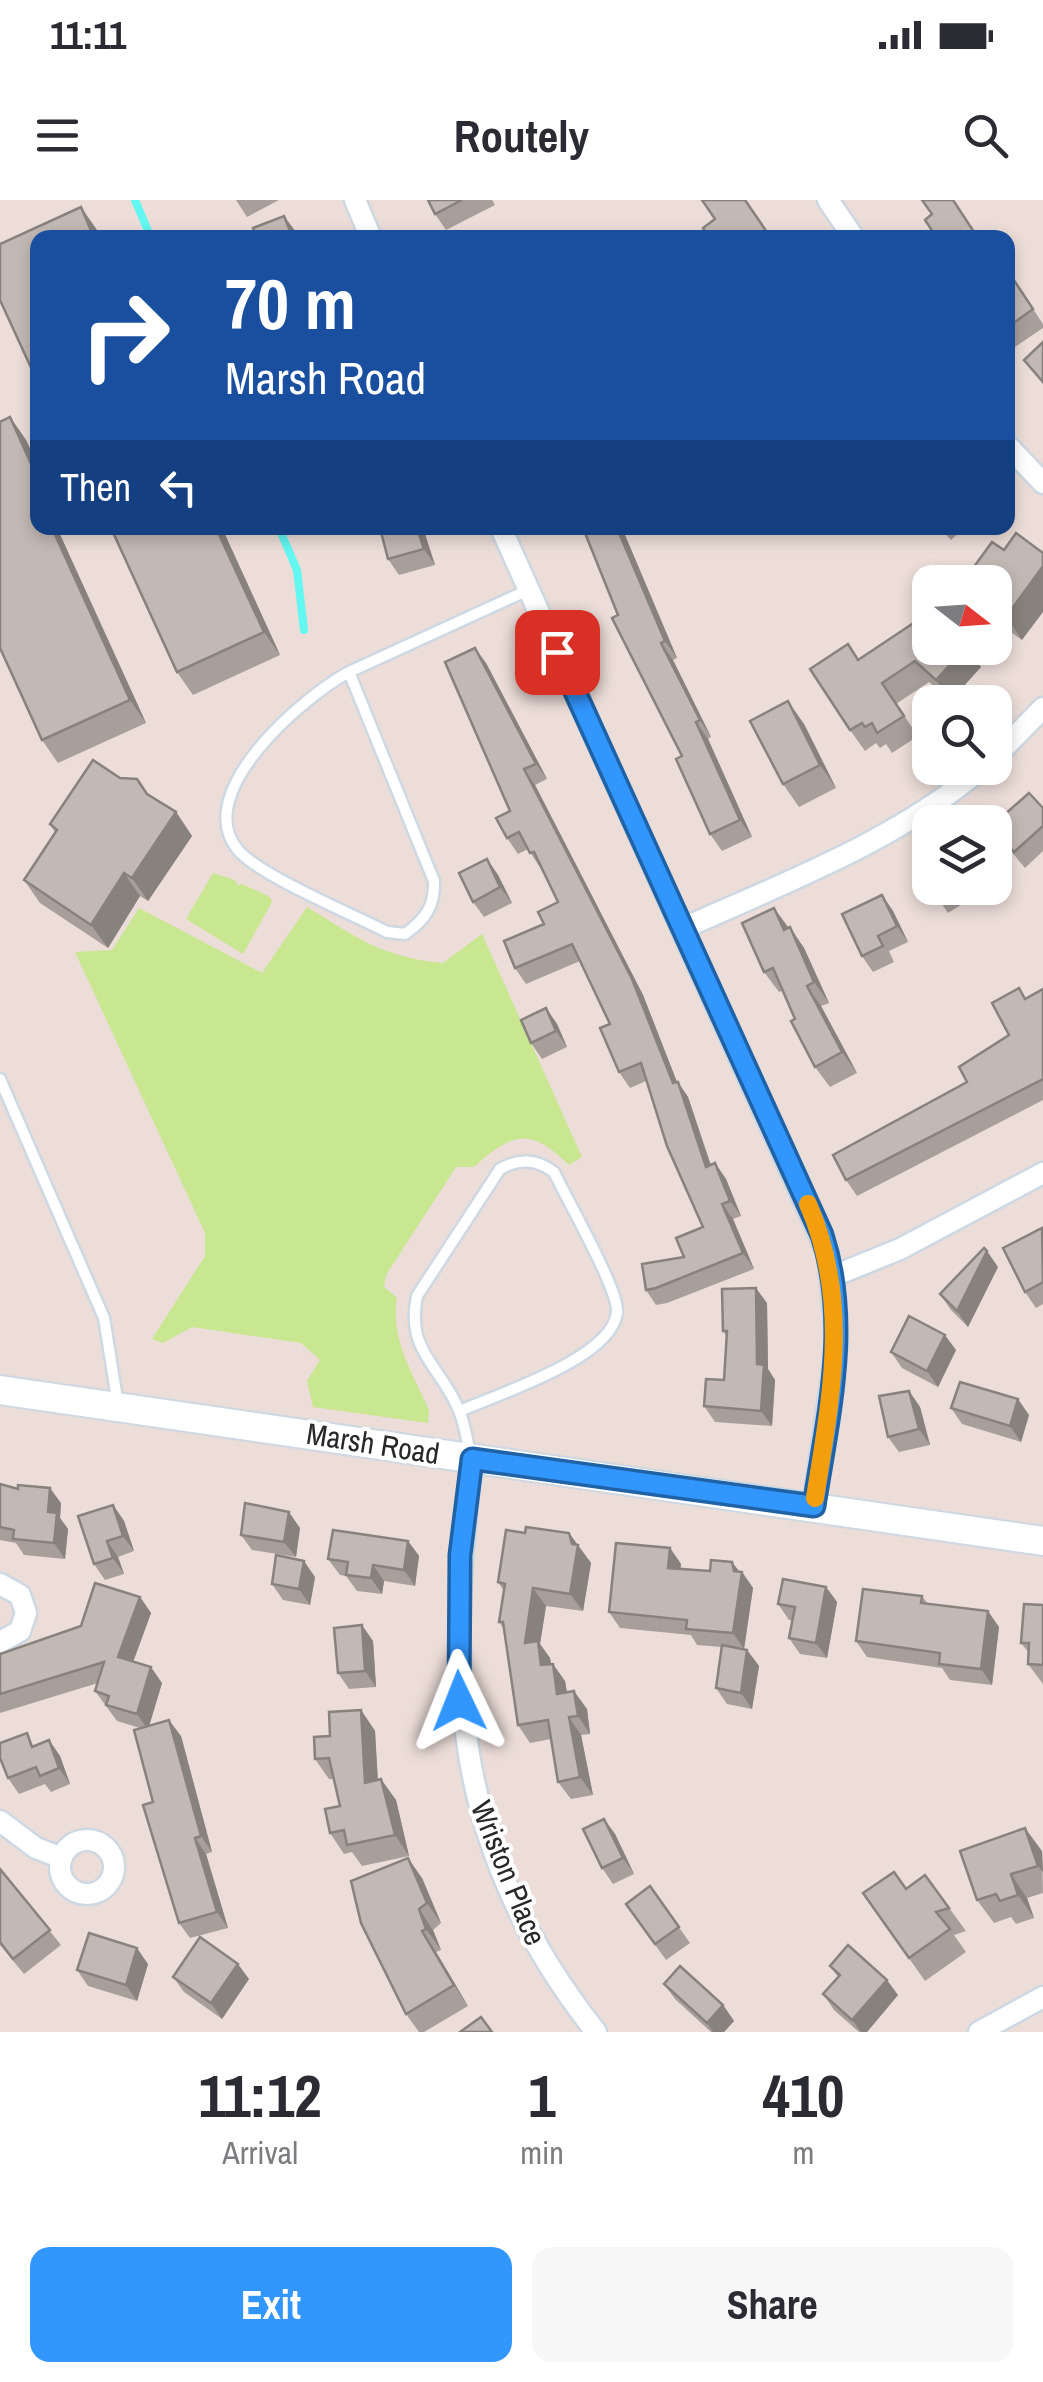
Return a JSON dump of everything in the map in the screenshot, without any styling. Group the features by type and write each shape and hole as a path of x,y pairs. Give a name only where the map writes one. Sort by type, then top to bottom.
{"street":[{"path":"355,200 368,230"},
{"path":"828,200 849,230"},
{"path":"1015,453 1043,483"},
{"path":"504,535 822,1235 838,1344 814,1506"},
{"path":"1012,740 1043,708"},
{"path":"684,928 827,863 922,813 959,785"},
{"path":"831,1277 900,1249 1043,1174"},
{"name":"Marsh Road","path":"0,1390 1043,1541"},
{"name":"Wriston Place","path":"472,1459 460,1555 457,1642 467,1759 486,1827 519,1913 556,1979 596,2032"},
{"path":"0,1584 20,1595 26,1613 20,1631 0,1642"},
{"path":"0,1821 36,1848 62,1858"},
{"path":"979,2032 1043,1998"}],"lane":[{"path":"349,672 434,881 435,897 428,912 405,934 387,932 250,860 230,839 226,826 230,792 248,762 305,701 349,672 529,589"},
{"path":"0,1078 104,1318 118,1406"},
{"path":"460,1411 592,1351 612,1328 618,1309 608,1284 554,1172 542,1164 511,1163 500,1169 417,1296 413,1317 418,1346 460,1411 472,1459"}],"green space":[{"path":"213,873 270,897 272,902 243,954 186,919"},
{"path":"307,907 386,951 421,960 443,963 482,934 582,1157 569,1165 543,1144 521,1139 500,1147 474,1167 456,1167 386,1275 384,1287 397,1298 400,1342 429,1410 428,1423 313,1407 307,1381 320,1360 301,1343 192,1327 163,1343 152,1339 205,1256 205,1233 75,952 112,950 139,908 262,973"}],"building":[{"path":"428,200 462,200 435,214"},
{"path":"702,200 745,200 766,230 704,230 715,219"},
{"path":"922,200 953,200 973,230 932,230 925,220 932,214"},
{"path":"81,207 91,230 31,230"},
{"path":"284,216 290,230 254,230"},
{"path":"30,230 30,366 0,300 0,244"},
{"path":"1015,282 1033,309 1015,322"},
{"path":"1043,342 1043,382 1024,360"},
{"path":"10,417 30,462 30,535 55,535 130,700 42,740 0,648 0,422"},
{"path":"114,535 219,535 264,632 177,672"},
{"path":"382,535 419,535 424,549 388,559"},
{"path":"586,535 620,535 665,641 661,643 700,720 696,722 740,820 710,834 676,759 682,756 612,618 618,615"},
{"path":"1015,535 1043,553 1043,566 1012,609 1012,565 975,565 992,542 1004,550"},
{"path":"912,624 912,663 882,683 904,716 877,733 872,723 865,727 862,723 850,730 810,669 848,644 858,660"},
{"path":"475,648 536,764 524,769 632,979 673,1083 678,1082 706,1167 715,1163 730,1201 722,1204 743,1253 656,1288 646,1290 642,1264 684,1257 676,1238 703,1227 667,1146 641,1063 619,1072 600,1028 610,1024 572,944 515,968 504,941 544,924 538,912 558,902 534,852 530,853 519,832 507,838 496,818 510,811 445,662"},
{"path":"919,665 950,665 936,680"},
{"path":"788,701 820,765 783,784 750,721"},
{"path":"93,760 120,778 137,779 147,794 176,812 132,878 124,873 91,925 24,880 57,830 50,824"},
{"path":"1029,793 1043,808 1043,826 1014,852 1012,850 1012,808"},
{"path":"487,859 500,887 473,902 459,873"},
{"path":"882,895 897,926 878,936 883,946 862,956 842,914"},
{"path":"774,908 784,930 790,927 814,982 807,986 842,1052 815,1067 791,1021 795,1019 773,968 764,972 742,923"},
{"path":"1019,988 1025,999 1043,989 1043,1079 846,1180 833,1155 967,1082 959,1067 1009,1035 992,1003"},
{"path":"546,1008 556,1031 531,1043 521,1020"},
{"path":"1042,1228 1043,1282 1025,1292 1003,1248"},
{"path":"984,1248 987,1251 957,1311 940,1294"},
{"path":"756,1288 757,1364 764,1365 761,1411 704,1406 706,1379 724,1380 727,1331 723,1331 722,1289"},
{"path":"909,1316 945,1335 927,1371 891,1352"},
{"path":"960,1382 1018,1399 1010,1426 951,1408"},
{"path":"909,1391 919,1429 888,1437 879,1396"},
{"path":"0,1484 18,1489 18,1485 50,1488 48,1512 57,1513 54,1543 13,1539 14,1530 0,1527"},
{"path":"245,1503 289,1512 284,1542 241,1535"},
{"path":"113,1505 123,1536 107,1541 113,1558 94,1564 78,1516"},
{"path":"526,1527 569,1533 572,1544 578,1545 570,1594 533,1588 525,1643 538,1641 541,1665 553,1664 557,1694 574,1691 578,1716 569,1717 580,1777 558,1782 548,1720 518,1725 503,1622 499,1622 505,1584 498,1582 506,1530 525,1533"},
{"path":"333,1530 408,1541 404,1570 373,1565 371,1578 346,1575 348,1562 328,1559"},
{"path":"616,1543 670,1548 668,1568 710,1571 711,1560 732,1562 734,1571 742,1572 733,1633 686,1629 687,1620 609,1612"},
{"path":"276,1555 304,1561 299,1589 272,1584"},
{"path":"783,1579 826,1587 816,1643 789,1638 795,1607 778,1604"},
{"path":"95,1583 140,1597 118,1657 151,1667 137,1714 106,1705 109,1696 95,1691 104,1662 0,1694 0,1654 81,1626"},
{"path":"863,1589 922,1596 921,1603 988,1611 981,1669 939,1664 940,1653 856,1641"},
{"path":"1024,1604 1043,1605 1043,1665 1028,1664 1029,1643 1021,1643"},
{"path":"362,1625 365,1671 338,1673 334,1628"},
{"path":"722,1645 747,1650 741,1693 716,1688"},
{"path":"361,1710 365,1783 381,1779 395,1835 347,1845 344,1830 330,1833 325,1809 340,1806 329,1758 315,1759 314,1737 330,1736 329,1712"},
{"path":"169,1720 201,1836 195,1838 217,1912 179,1923 143,1805 153,1802 134,1730"},
{"path":"27,1733 32,1747 49,1740 59,1768 40,1776 36,1767 8,1778 0,1758 0,1743"},
{"path":"604,1819 623,1858 602,1868 583,1829"},
{"path":"1025,1828 1038,1866 1011,1874 1018,1895 1000,1901 996,1894 977,1900 960,1851"},
{"path":"408,1858 427,1903 419,1909 426,1929 422,1931 454,1985 406,2014 361,1923 351,1881"},
{"path":"0,1869 50,1930 13,1959 0,1942"},
{"path":"894,1872 906,1889 925,1875 949,1908 936,1912 950,1929 909,1958 863,1893"},
{"path":"650,1886 679,1927 655,1944 626,1904"},
{"path":"89,1933 137,1948 126,1985 77,1970"},
{"path":"200,1937 238,1964 211,2003 173,1977"},
{"path":"848,1945 887,1980 852,2020 823,1994 840,1975 830,1966"},
{"path":"680,1966 723,2005 707,2023 664,1984"},
{"path":"481,2017 492,2032 460,2032"}],"waterway":[{"path":"135,200 148,230"},
{"path":"282,535 297,570 304,630"}],"slow traffic":[{"path":"808,1204 828,1254 838,1344 815,1498"}],"route":[{"path":"459,1701 460,1555 472,1459 814,1506 838,1344 828,1254 822,1235 557,652"}]}
